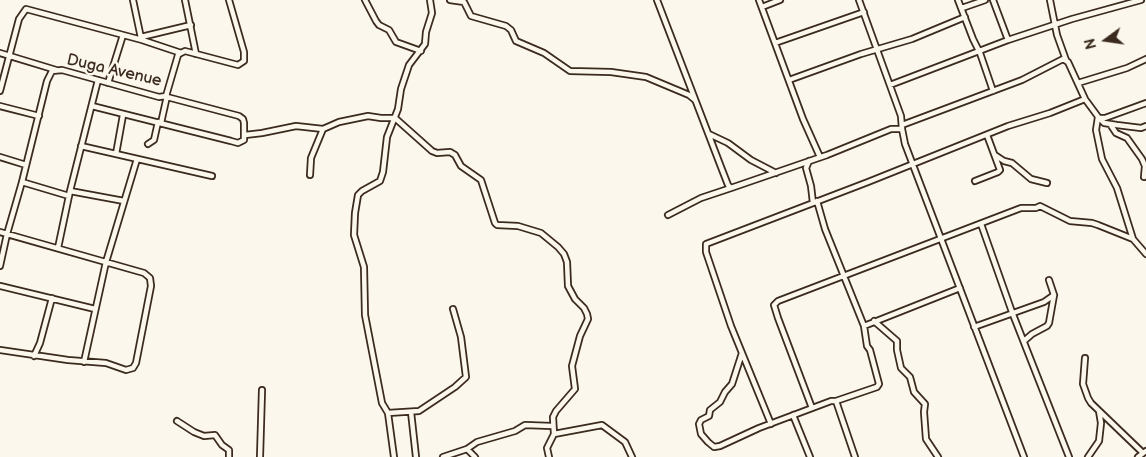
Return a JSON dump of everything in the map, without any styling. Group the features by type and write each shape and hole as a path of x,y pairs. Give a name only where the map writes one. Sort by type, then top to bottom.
{"street":[{"path":"133,0 141,38"},
{"path":"186,0 196,54"},
{"path":"0,91 19,18 26,9 122,35 141,38 181,52 238,65 244,61 244,52 229,0"},
{"path":"365,0 376,21 379,25 389,30 396,42 421,51"},
{"path":"394,457 388,414 382,403 365,315 364,267 354,235 355,213 358,196 362,191 380,181 383,172 387,137 395,118 409,65 425,44 426,32 432,13 430,0"},
{"path":"450,0 464,2 471,16 506,26 511,30 516,41 544,53 570,71 618,73 646,77 689,95 696,101"},
{"path":"657,0 728,185 731,188"},
{"path":"759,0 820,157"},
{"path":"762,7 780,0"},
{"path":"859,0 901,116 912,164 1024,457"},
{"path":"958,0 993,91"},
{"path":"962,8 985,0"},
{"path":"993,0 1008,40"},
{"path":"1050,0 1054,25 1066,60 1085,99 1098,117 1104,123 1141,128 1146,126"},
{"path":"890,84 978,50 1054,25 1141,0"},
{"path":"775,43 864,12"},
{"path":"789,80 861,54 912,39 965,17"},
{"path":"141,38 190,25"},
{"path":"108,83 122,35"},
{"name":"Duga Avenue","path":"0,266 49,76 52,71 57,70 164,97 167,96 178,55 181,52"},
{"path":"0,53 57,70"},
{"path":"1078,83 1127,68 1146,59"},
{"path":"668,216 701,198 776,173 891,129 902,127 1033,75 1060,60 1066,60"},
{"path":"58,248 98,80"},
{"path":"92,106 123,115 160,123 238,142 244,140 243,119 239,116 167,96 160,123 154,140 148,144"},
{"path":"771,424 742,353 706,252 706,244 1085,99"},
{"path":"1098,117 1105,118 1146,103"},
{"path":"0,106 39,116"},
{"path":"116,154 123,115"},
{"path":"245,134 262,133 296,126 323,130 339,122 368,116 395,118 432,151 437,153 450,152 455,155 460,166 481,180 497,225 518,226 541,233 564,254 567,262 568,286 575,299 584,308 588,319 580,336 572,366 575,389 553,417 552,426 554,434 547,448 549,457"},
{"path":"1098,117 1096,130 1102,159 1117,188 1133,239 1146,254"},
{"path":"1110,124 1116,133 1127,138 1142,159 1145,166 1144,177"},
{"path":"310,175 311,158 323,130"},
{"path":"708,134 728,143 739,153 776,173"},
{"path":"975,181 998,172 999,167 987,135"},
{"path":"81,146 212,176"},
{"path":"995,155 1004,161 1012,163 1031,179 1047,183"},
{"path":"0,157 26,165"},
{"path":"84,362 106,262 136,159"},
{"path":"742,353 732,384 723,394 720,402 710,410 710,416 701,420 699,429 708,442 714,446 720,446 793,415 877,387 879,384 867,346 864,326 815,202 806,168 810,160"},
{"path":"22,182 70,193 124,201"},
{"path":"812,408 778,318 774,305 778,301 1021,208 1036,208 1040,206 1070,222 1092,223 1133,239"},
{"path":"981,224 1012,312 1069,457"},
{"path":"0,232 144,273 150,278 151,286 136,363 133,368 126,370 106,363 34,356 0,350"},
{"path":"1024,341 1047,326 1054,295 1049,280"},
{"path":"0,286 95,309"},
{"path":"864,326 960,288"},
{"path":"974,327 1044,302 1054,295"},
{"path":"34,356 40,343 52,298"},
{"path":"388,414 419,411 455,387 466,377 461,337 453,308"},
{"path":"874,321 896,338 896,350 901,368 910,377 914,392 926,404 924,412 926,439 938,457"},
{"path":"1085,358 1084,391 1091,403 1145,452 1138,457"},
{"path":"260,457 262,390"},
{"path":"836,401 856,457"},
{"path":"1088,457 1099,442 1100,416 1098,410"},
{"path":"411,412 416,457"},
{"path":"793,415 810,457"},
{"path":"178,421 194,432 204,436 215,435 222,445 229,450 229,457"},
{"path":"443,457 467,449 477,442 510,433 525,425 552,426"},
{"path":"554,434 563,434 602,425 625,442 632,457"},
{"path":"467,449 475,457"}]}
